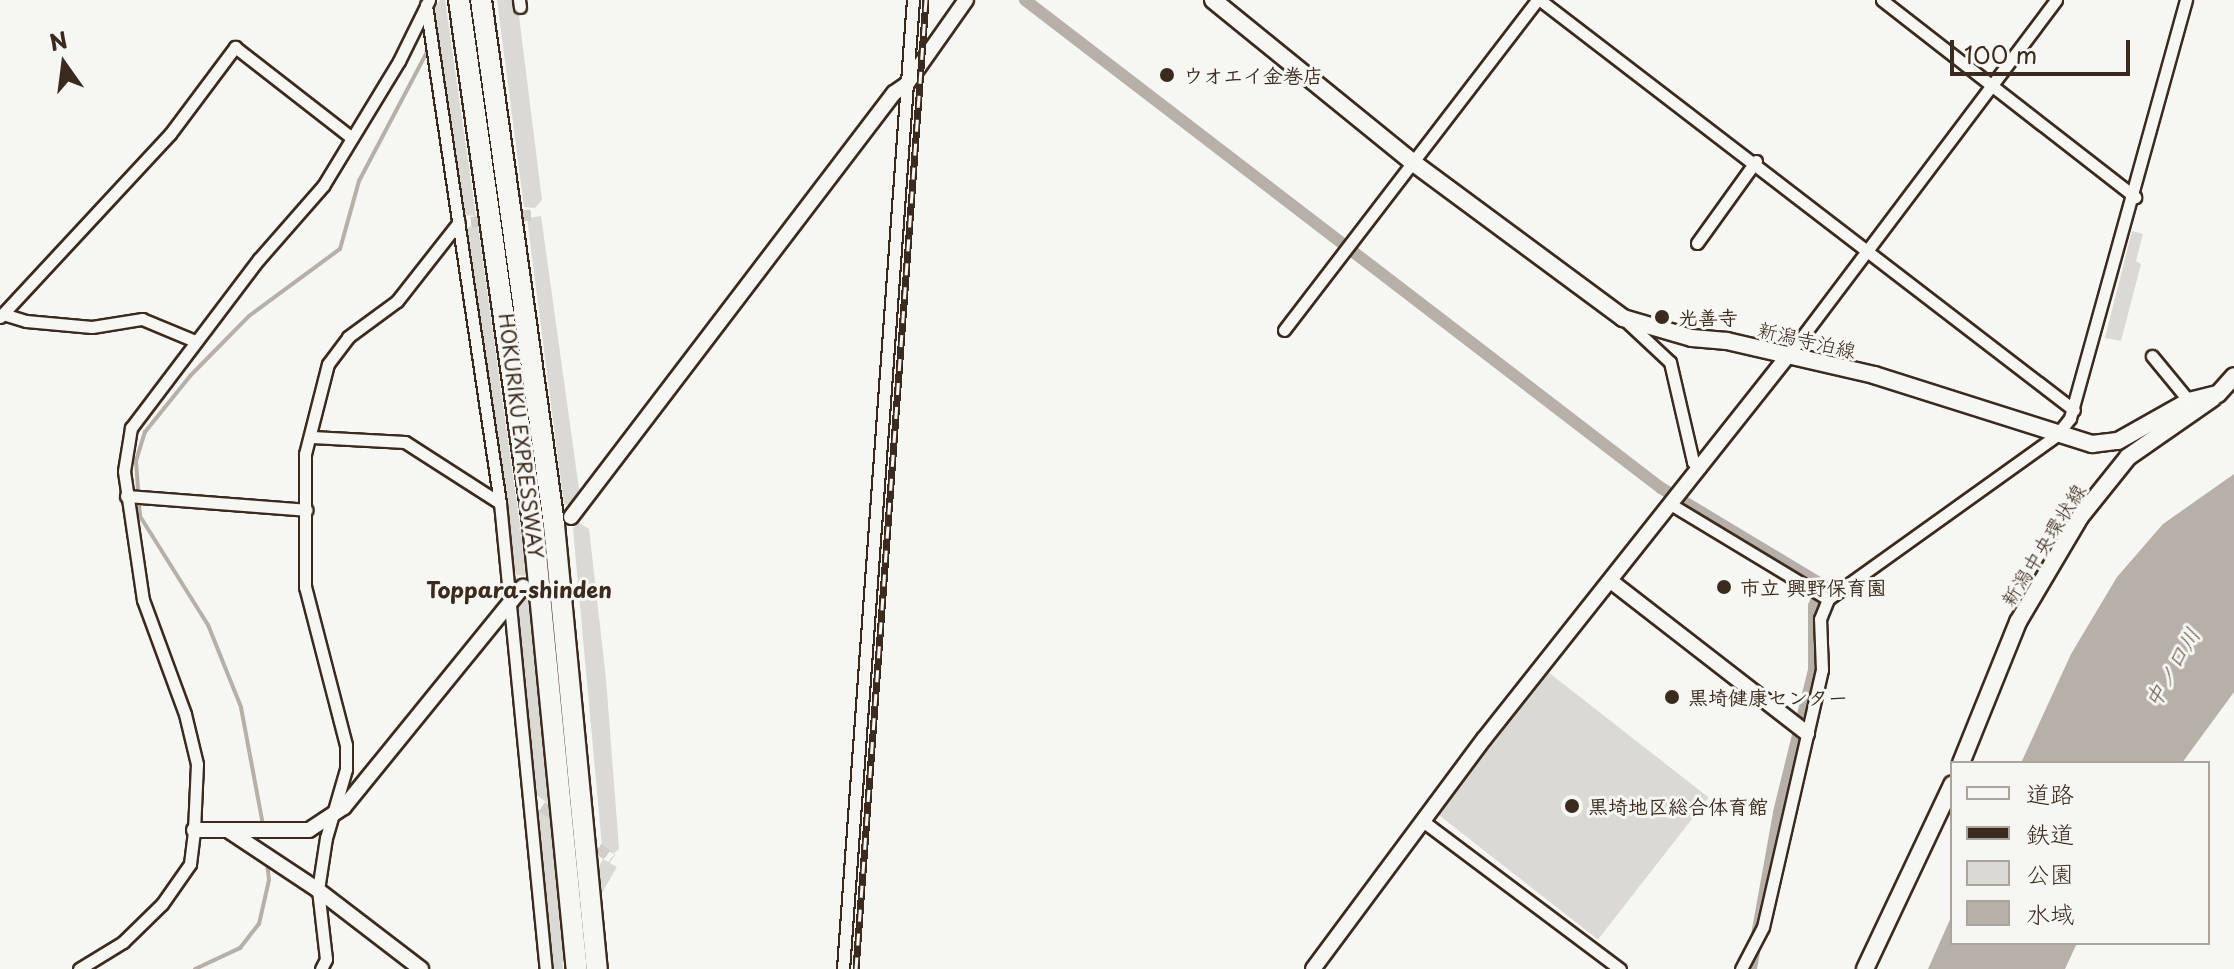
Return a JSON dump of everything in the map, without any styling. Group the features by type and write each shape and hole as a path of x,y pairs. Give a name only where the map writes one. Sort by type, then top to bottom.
{"highway":[{"name":"HOKURIKU EXPRESSWAY","path":"459,0 533,523 577,969"},
{"name":"HOKURIKU EXPRESSWAY","path":"481,0 554,525 597,969"}],"main road":[{"name":"新潟寺泊線","path":"1213,0 1411,161 1623,318 1874,375 2056,436 2105,445 2189,401 2218,394"},
{"path":"2218,394 2233,379"},
{"name":"新潟中央環状線","path":"1962,761 2018,622 2080,517 2128,457 2218,394"},
{"path":"1865,969 1950,789"}],"street":[{"path":"843,969 913,0"},
{"path":"571,517 894,93 906,85 953,8 966,0"},
{"path":"1284,330 1411,161 1539,0 1869,247 2074,410"},
{"path":"1882,0 2135,197"},
{"path":"1313,969 1787,357 2056,0"},
{"path":"1741,969 1763,927 1822,670 1820,619 1828,599 2056,436 2074,410 2135,197 2186,0"},
{"path":"79,969 123,942 162,904 190,864 194,830 197,764 185,714 143,600 126,496 124,471 131,428 195,341 306,209 352,138 427,2"},
{"path":"427,2 465,222 500,503 546,969"},
{"path":"195,341 142,319 92,327 26,321 1,315 170,134 235,47 352,138"},
{"path":"1697,243 1756,161"},
{"path":"321,969 326,959 318,890 332,814 346,769 346,745 305,587 301,556 306,510 305,454 312,437 328,364 348,337 397,301 465,222"},
{"path":"1623,318 1670,362 1693,462 1700,468"},
{"path":"2152,356 2189,401"},
{"path":"312,437 405,442 500,503"},
{"path":"126,496 306,510"},
{"path":"1672,505 1828,599"},
{"path":"1612,582 1807,733"},
{"path":"194,830 309,830 332,814 373,772 510,598 523,587"},
{"path":"1424,822 1620,969"},
{"path":"229,831 318,890 421,969"}],"green space":[{"path":"440,0 445,0 476,216 464,215 433,12"},
{"path":"497,0 517,0 542,200 535,208 524,207"},
{"path":"541,216 580,496 575,504 564,505 527,218"},
{"path":"478,226 525,576 517,575 509,565 464,227"},
{"path":"2132,231 2143,234 2136,261 2141,264 2121,341 2105,338"},
{"path":"578,522 589,529 606,679 619,849 613,854 602,846 573,529"},
{"path":"527,587 551,805 536,795 516,604"},
{"name":"黒埼地区総合体育館","path":"1548,672 1709,798 1598,939 1437,814"},
{"path":"535,807 552,818 563,969 549,969"},
{"path":"603,859 617,867 562,962 548,954"}],"water":[{"name":"中ノ口川","path":"2234,474 2234,692 2183,761 2022,761 2071,654 2117,577 2163,524"},
{"path":"1950,920 1950,945 2076,945 2065,969 1928,969"}],"waterway":[{"path":"1025,0 1661,488 1824,586 1814,606 1814,670 1779,813 1751,969"},
{"path":"263,825 241,707 208,625 140,516 136,461 145,432 190,376 249,316 340,249 359,181 428,50"},
{"path":"195,969 240,948 259,924 269,880 267,862"}],"tunnel":[{"path":"471,222 534,214"},
{"path":"542,806 561,820"},
{"path":"585,838 612,858"}],"railway":[{"path":"856,969 926,0"}],"place":[{"name":"ウオエイ金巻店","path":"1167,75"},
{"name":"光善寺","path":"1662,317"},
{"name":"市立 興野保育園","path":"1724,587"},
{"name":"黒埼健康センター","path":"1672,697"},
{"name":"黒埼地区総合体育館","path":"1572,806"}],"district":[{"name":"Toppara-shinden","path":"519,589"}]}
